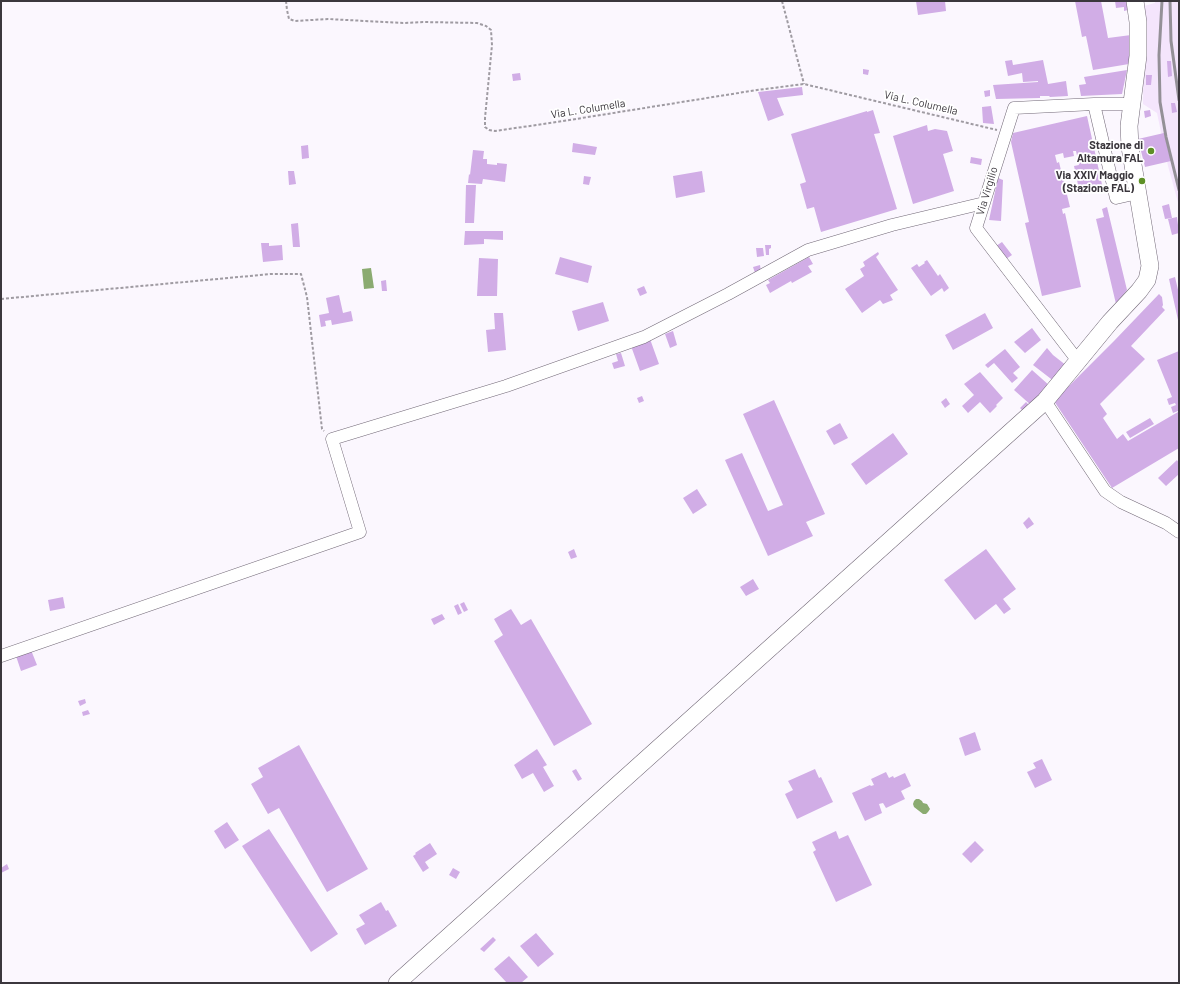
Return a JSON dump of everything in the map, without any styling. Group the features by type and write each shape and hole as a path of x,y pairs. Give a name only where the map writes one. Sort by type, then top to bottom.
{"main road":[{"path":"397,983 1045,401 1110,322 1139,291 1147,280 1150,266 1130,147 1129,126 1138,56 1138,22 1135,1"}],"street":[{"name":"Via Virgilio","path":"1078,361 976,228 1014,108 1094,104 1132,104"},
{"path":"1094,104 1116,198 1138,193"},
{"path":"1,656 360,532 332,439 506,386 644,337 728,294 808,250 892,225 984,202"},
{"path":"1045,401 1105,491 1120,502 1166,523 1179,532"}],"path":[{"name":"Via L. Columella","path":"286,1 289,19 295,21 328,19 403,23 477,23 486,26 491,30 492,45 485,118 485,127 489,130 495,131 557,122 756,90 804,84 1006,132"},
{"path":"782,1 804,84"},
{"path":"1,299 271,274 301,274 307,297 322,429 332,439"}],"shaded area":[{"path":"1155,1 1179,1 1179,206 1168,166 1157,113 1143,104 1144,6 1155,3"},
{"path":"371,268 374,288 364,289 362,269"},
{"path":"916,799 919,799 923,803 927,804 930,809 926,814 923,814 914,807 913,804"}],"building":[{"path":"916,1 945,1 946,11 918,15"},
{"path":"1075,1 1101,1 1108,38 1131,35 1129,64 1093,70 1086,36 1082,37"},
{"path":"1115,1 1127,1 1128,10 1124,11 1124,7 1116,8"},
{"path":"1012,60 1013,65 1043,60 1048,84 1066,81 1068,96 996,99 993,85 1038,82 1023,82 1022,73 1008,76 1005,61"},
{"path":"1167,61 1171,61 1172,76 1168,77"},
{"path":"863,69 869,70 868,75 863,74"},
{"path":"1127,70 1122,94 1081,96 1079,85 1086,84 1084,77"},
{"path":"520,73 521,80 513,81 512,74"},
{"path":"1146,75 1152,75 1151,85 1146,85"},
{"path":"802,87 803,95 777,98 784,115 768,121 758,92"},
{"path":"990,90 990,96 985,97 984,91"},
{"path":"1171,103 1175,103 1177,112 1172,113"},
{"path":"991,106 994,124 983,123 982,107"},
{"path":"873,110 880,133 874,134 897,209 821,232 814,207 807,209 800,184 806,182 791,134"},
{"path":"1150,110 1151,116 1145,118 1144,111"},
{"path":"1087,116 1103,189 1080,194 1074,166 1079,165 1076,151 1073,151 1074,156 1064,158 1063,153 1055,155 1057,163 1059,162 1070,207 1062,209 1063,214 1065,213 1081,287 1042,296 1025,223 1029,222 1011,142 1013,133"},
{"path":"927,125 928,131 935,129 947,131 953,151 943,154 954,191 913,204 893,136"},
{"name":"Stazione di Altamura FAL","path":"1164,133 1171,161 1145,167 1138,139"},
{"path":"573,143 597,147 595,155 572,152"},
{"path":"308,145 309,158 302,159 301,146"},
{"path":"473,150 484,151 483,159 487,159 487,164 507,164 505,182 483,179 482,184 468,183"},
{"path":"971,157 982,159 981,165 970,163"},
{"path":"288,171 294,171 296,184 289,185"},
{"path":"702,171 705,192 676,198 673,176"},
{"path":"584,176 591,177 589,185 583,184"},
{"path":"998,178 1003,180 1001,221 989,220"},
{"path":"466,185 476,185 474,223 465,223"},
{"path":"1169,204 1172,218 1165,219 1162,206"},
{"path":"1107,207 1127,290 1116,304 1096,219 1104,217 1102,209"},
{"path":"1177,217 1179,233 1172,235 1168,219"},
{"path":"298,223 300,247 293,247 291,224"},
{"path":"465,231 503,231 503,240 484,239 484,244 464,245"},
{"path":"1002,242 1012,255 1006,259 996,246"},
{"path":"261,243 269,243 269,246 282,245 283,260 263,262"},
{"path":"765,245 771,245 769,255 766,255"},
{"path":"756,248 763,248 764,256 757,257"},
{"path":"878,252 879,254 876,257 898,290 890,295 893,300 883,304 880,300 862,313 845,289 864,276 860,269 865,266 863,262"},
{"path":"560,257 592,266 588,283 555,274"},
{"path":"809,257 813,264 808,266 812,272 792,283 791,281 770,293 766,285 770,283 768,280"},
{"path":"479,258 498,259 497,296 477,296"},
{"path":"927,260 938,276 940,274 949,288 944,292 942,288 931,296 911,268 917,264 919,267"},
{"path":"760,265 761,272 755,273 753,267"},
{"path":"1175,277 1179,294 1178,320 1169,279"},
{"path":"386,280 387,291 382,291 381,281"},
{"path":"644,286 647,293 640,296 637,289"},
{"path":"1159,294 1162,297 1162,307 1165,310 1131,346 1145,359 1100,404 1107,414 1103,418 1117,439 1123,434 1128,441 1178,412 1173,413 1171,407 1176,405 1175,403 1169,405 1167,399 1172,397 1157,360 1179,351 1179,448 1112,488 1054,401"},
{"path":"339,295 343,313 351,311 353,321 332,325 331,320 325,321 326,326 321,327 319,315 329,313 326,298"},
{"path":"603,302 609,321 578,331 572,311"},
{"path":"494,313 503,313 506,350 488,352 486,330 495,329"},
{"path":"985,313 993,328 953,350 945,335"},
{"path":"1032,328 1041,340 1025,353 1014,342"},
{"path":"673,331 677,345 670,348 665,334"},
{"path":"650,339 659,364 640,371 631,346"},
{"path":"1047,348 1067,366 1055,382 1033,365"},
{"path":"1005,349 1020,367 1013,373 1018,378 1012,383 994,363 988,368 985,365"},
{"path":"621,353 625,366 614,369 612,363 618,361 616,354"},
{"path":"1032,370 1050,386 1032,406 1014,390"},
{"path":"980,372 1003,398 990,413 980,402 968,413 962,406 974,395 964,384"},
{"path":"642,396 644,401 639,403 637,398"},
{"path":"946,398 950,404 945,408 941,402"},
{"path":"774,400 825,514 806,522 813,536 768,556 725,460 742,453 768,511 783,505 743,414"},
{"path":"1026,402 1031,407 1025,413 1020,408"},
{"path":"1150,418 1154,424 1130,438 1126,432"},
{"path":"840,423 848,438 834,445 826,431"},
{"path":"893,433 908,454 866,485 851,464"},
{"path":"1177,460 1179,463 1179,474 1166,486 1158,478"},
{"path":"697,489 707,505 693,514 683,498"},
{"path":"1029,517 1034,524 1027,529 1023,523"},
{"path":"574,549 577,557 571,559 568,552"},
{"path":"986,549 1016,589 1003,599 1011,609 1004,614 996,604 975,620 944,580"},
{"path":"753,579 759,589 746,596 740,587"},
{"path":"63,597 65,608 50,611 48,600"},
{"path":"464,602 468,610 464,612 460,604"},
{"path":"458,604 462,613 458,615 454,606"},
{"path":"511,609 521,625 531,619 592,724 554,746 494,641 503,635 494,619"},
{"path":"442,614 445,619 434,625 431,619"},
{"path":"31,650 37,665 21,671 16,656"},
{"path":"85,699 86,703 80,706 78,701"},
{"path":"88,710 90,714 83,716 82,712"},
{"path":"975,732 981,750 965,756 959,738"},
{"path":"299,745 368,869 327,892 279,808 268,814 251,784 263,777 258,768"},
{"path":"537,749 547,765 543,767 554,786 544,792 533,773 522,779 514,765"},
{"path":"1042,759 1052,780 1035,788 1027,772 1036,768 1033,763"},
{"path":"576,769 582,779 578,781 572,771"},
{"path":"815,769 819,778 821,777 833,802 797,819 785,794 793,790 788,781"},
{"path":"886,772 889,778 893,776 894,778 905,773 911,786 901,791 905,799 886,808 883,803 879,804 882,813 865,821 852,793 870,785 874,785 871,779"},
{"path":"227,822 239,840 225,849 214,831"},
{"path":"269,829 338,934 311,952 242,846"},
{"path":"836,831 839,839 848,835 872,885 836,902 813,852 816,850 812,842"},
{"path":"975,841 984,850 971,863 962,854"},
{"path":"430,843 437,854 425,862 429,868 423,872 413,856"},
{"path":"7,864 9,869 1,873 1,868"},
{"path":"453,868 460,872 456,879 449,875"},
{"path":"381,902 386,911 388,910 397,926 365,945 356,929 365,924 359,915"},
{"path":"536,933 554,954 538,967 520,946"},
{"path":"493,937 496,940 484,952 480,949"},
{"path":"509,956 528,977 521,983 507,983 494,969"}],"railway":[{"path":"1162,1 1159,55 1160,102 1166,137 1179,190"},
{"path":"1170,1 1171,41 1179,100"}],"place":[{"name":"Stazione di Altamura FAL","path":"1151,151"},
{"name":"Via XXIV Maggio (Stazione FAL)","path":"1142,181"}]}
